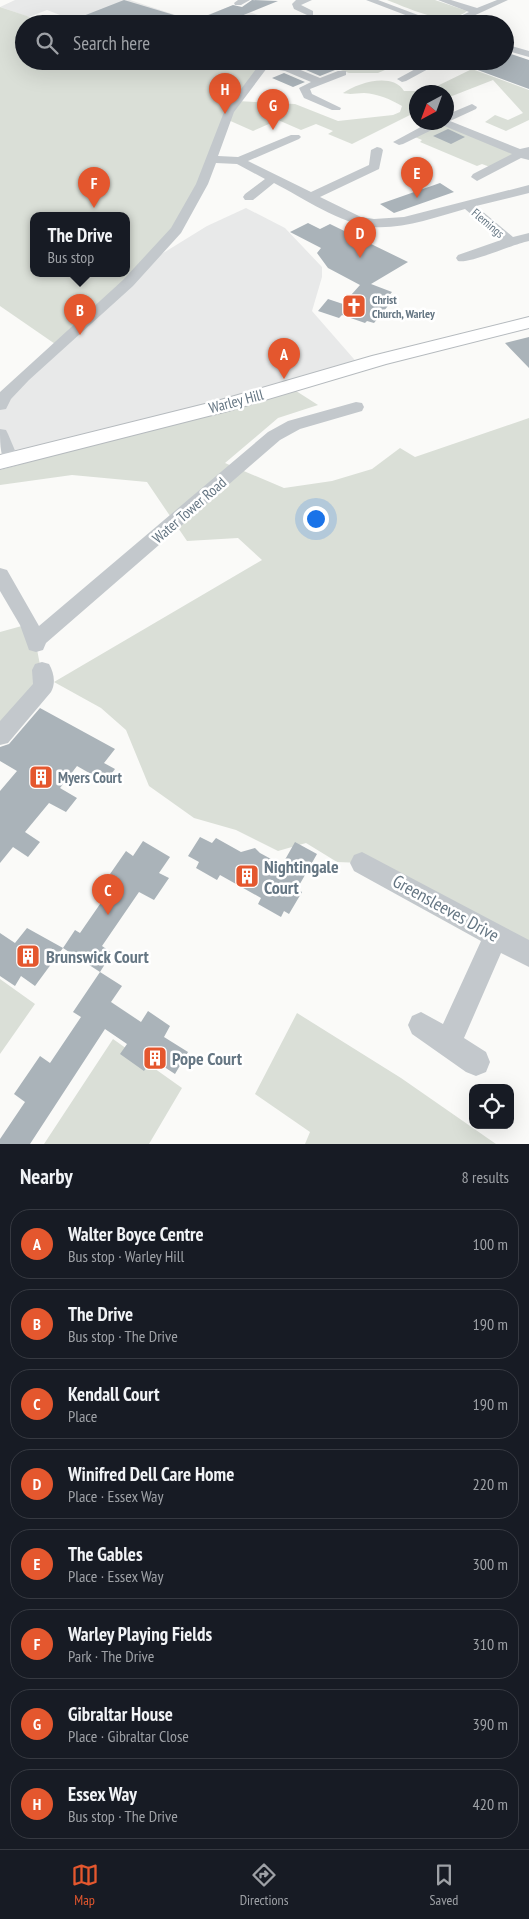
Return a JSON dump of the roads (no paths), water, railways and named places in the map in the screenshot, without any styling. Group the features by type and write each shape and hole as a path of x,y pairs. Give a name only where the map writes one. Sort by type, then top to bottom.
{"main road":[{"name":"Warley Hill","path":"5,461 221,406 379,360 529,322"}],"street":[{"path":"314,0 310,13 297,8 296,4 300,1 314,0"},
{"path":"370,0 412,15"},
{"path":"442,0 476,11"},
{"path":"467,15 504,0"},
{"path":"514,49 529,54"},
{"path":"0,405 5,396 24,376 128,283 176,230 202,184 229,112 261,70"},
{"path":"292,70 320,82"},
{"path":"402,80 423,70"},
{"path":"336,108 305,92 304,88 342,73"},
{"path":"454,115 472,107"},
{"path":"454,127 526,154"},
{"path":"399,142 425,130"},
{"path":"240,161 295,137"},
{"path":"311,197 375,166 377,150"},
{"path":"477,176 526,154"},
{"path":"211,159 240,161 358,220 388,224 429,216 529,189"},
{"path":"249,197 273,178"},
{"name":"Flemings","path":"467,205 510,241"},
{"path":"463,258 510,241 529,238"},
{"name":"Water Tower Road","path":"0,575 29,624 36,642 274,436 294,425 356,407"},
{"path":"0,434 5,461"},
{"path":"0,736 44,686 42,670"},
{"name":"Greensleeves Drive","path":"362,863 529,954"},
{"path":"448,1042 496,936"},
{"path":"421,1025 476,1062"}],"place":[{"name":"Essex Way","path":"225,114"},
{"name":"Gibraltar House","path":"273,130"},
{"name":"The Gables","path":"417,198"},
{"name":"Warley Playing Fields","path":"94,208"},
{"name":"Winifred Dell Care Home","path":"360,258"},
{"name":"Christ Church, Warley","path":"354,306"},
{"name":"The Drive","path":"80,335"},
{"name":"Walter Boyce Centre","path":"284,379"},
{"name":"Myers Court","path":"41,777"},
{"name":"Nightingale Court","path":"247,876"},
{"name":"Kendall Court","path":"108,915"},
{"name":"Brunswick Court","path":"28,956"},
{"name":"Pope Court","path":"155,1058"}]}
